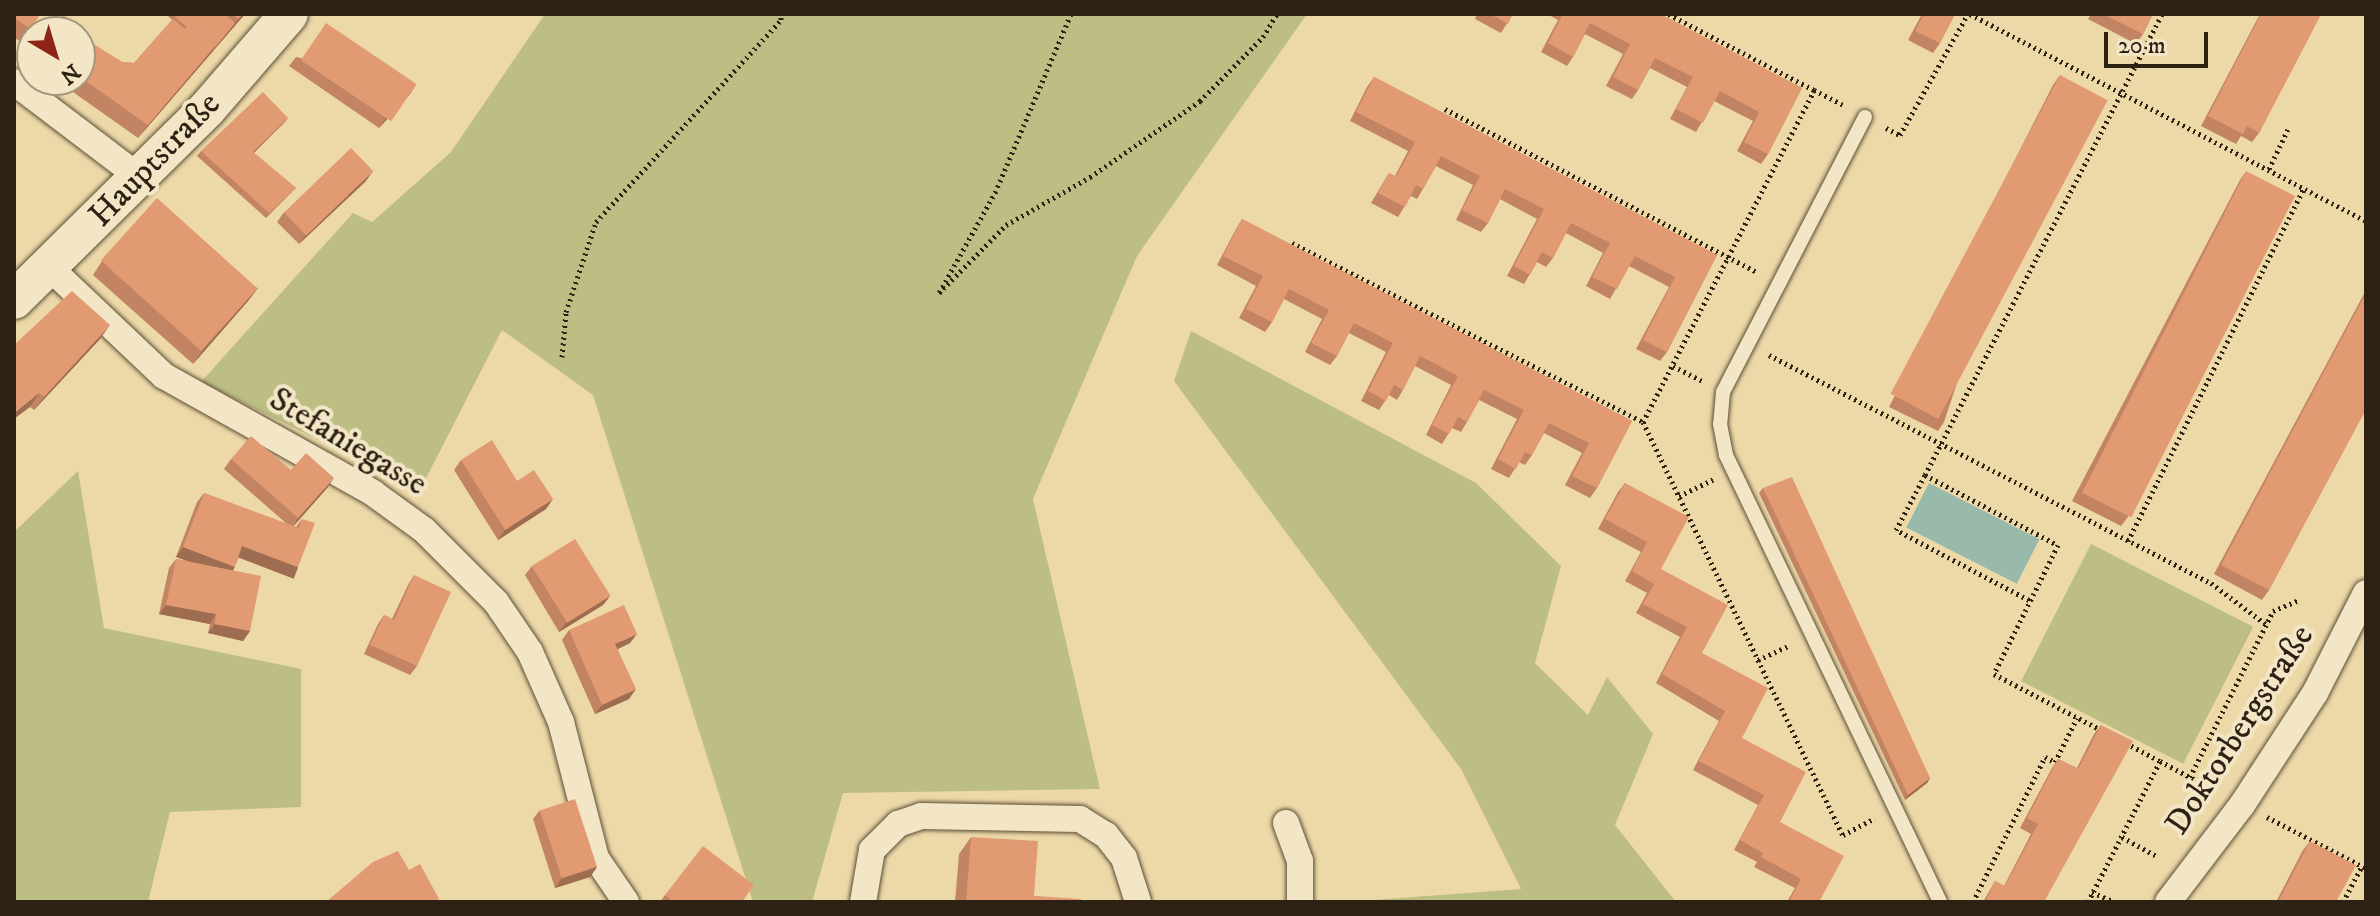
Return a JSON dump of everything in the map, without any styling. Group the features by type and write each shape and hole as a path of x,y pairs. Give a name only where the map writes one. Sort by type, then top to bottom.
{"main road":[{"name":"Hauptstraße","path":"14,300 139,177 289,14"}],"street":[{"path":"14,82 139,177"},
{"name":"Stefaniegasse","path":"49,267 164,376 373,493 424,530 496,602 530,652 561,722 596,858 626,902"},
{"name":"Doktorbergstraße","path":"2168,902 2242,805 2315,693 2366,593"},
{"path":"863,902 872,850 898,824 921,816 1080,819 1106,835 1124,858 1138,902"},
{"path":"1286,823 1300,861 1300,902"}],"lane":[{"path":"1865,117 1723,392 1721,432 1734,470 1940,902"}],"path":[{"path":"562,357 566,312 596,222 781,20 781,14"},
{"path":"1071,14 996,191 939,293 1006,225 1090,177 1200,101 1263,37 1277,14"},
{"path":"1668,14 1900,135 1969,14 2366,221"},
{"path":"2029,600 1896,530 2162,14"},
{"path":"1643,422 1814,90"},
{"path":"1445,109 1779,283"},
{"path":"2269,169 2288,129"},
{"path":"2128,541 2304,188"},
{"path":"1292,243 1643,422 1843,835 1895,807"},
{"path":"1748,345 2211,583 2267,625"},
{"path":"1673,366 1723,392"},
{"path":"1679,496 1734,470"},
{"path":"1925,475 2058,545 1994,674 2208,786"},
{"path":"2190,777 2273,611 2299,600"},
{"path":"1758,660 1812,634"},
{"path":"1973,902 2045,757 2055,762 2077,718"},
{"path":"2088,902 2160,761"},
{"path":"2242,805 2364,867 2343,902"},
{"path":"2122,837 2156,856"},
{"path":"2092,892 2114,902"}],"green space":[{"path":"545,14 1307,14 1137,256 1033,499 1100,789 843,793 812,902 753,902 593,395 502,330 420,490 201,382 353,213 372,222 451,152"},
{"path":"1191,331 1476,483 1561,566 1535,663 1588,715 1607,677 1653,734 1615,825 1676,902 1346,902 1521,889 1461,769 1174,381"},
{"path":"78,471 104,628 301,669 301,807 170,812 148,902 14,902 14,532"},
{"path":"2091,544 2253,627 2183,764 2021,681"}],"shaded area":[{"path":"1929,483 2039,539 2017,584 1906,528"}],"building":[{"path":"14,14 40,14 39,16 14,18"},
{"path":"177,14 225,14 235,23 213,50 216,45 190,23 187,27 175,17"},
{"path":"1490,14 1513,14 1508,24"},
{"path":"1563,14 1660,14 1802,88 1768,154 1744,142 1759,112 1720,91 1703,123 1676,109 1693,77 1655,58 1638,90 1613,77 1630,44 1590,23 1573,57 1548,43"},
{"path":"1924,14 1955,14 1940,43 1915,31"},
{"path":"2103,14 2153,14 2143,34"},
{"path":"2261,14 2321,14 2259,133 2247,126 2243,134 2208,116"},
{"path":"173,19 185,29 190,23 216,45 148,125 96,88 96,46 122,62 134,63"},
{"path":"326,23 416,84 391,121 301,60"},
{"path":"2060,75 2108,100 1938,419 1891,394"},
{"path":"1374,77 1717,255 1667,352 1643,340 1675,277 1635,256 1617,289 1592,277 1610,243 1571,223 1553,258 1542,252 1530,275 1514,266 1544,209 1505,189 1488,223 1462,210 1480,176 1441,156 1423,189 1416,185 1405,207 1378,193 1389,173 1396,177 1415,142 1356,112"},
{"path":"263,92 288,118 253,152 296,188 269,213 201,151"},
{"path":"351,148 373,171 306,236 284,213"},
{"path":"2246,171 2295,196 2131,518 2082,493"},
{"path":"157,198 257,288 201,351 101,260"},
{"path":"1242,219 1632,421 1597,488 1572,476 1589,443 1549,423 1532,455 1525,452 1516,469 1498,459 1524,410 1484,390 1467,422 1458,417 1449,434 1432,425 1458,376 1420,356 1403,390 1394,385 1386,401 1368,391 1393,343 1354,323 1337,356 1311,343 1329,310 1289,289 1272,322 1246,309 1263,276 1223,256"},
{"path":"72,291 110,325 44,397 39,393 14,413 14,345"},
{"path":"2366,293 2366,409 2269,590 2221,565"},
{"path":"251,436 291,470 306,453 334,478 298,518 231,459"},
{"path":"492,440 517,481 534,470 553,499 505,530 461,460"},
{"path":"1792,477 1930,778 1908,795 1763,488"},
{"path":"1625,483 1689,517 1661,569 1728,605 1702,653 1768,688 1742,738 1806,772 1780,822 1844,856 1819,902 1789,902 1801,879 1761,857 1763,853 1740,840 1764,795 1699,761 1725,711 1662,674 1687,627 1643,604 1654,584 1632,571 1647,542 1605,519"},
{"path":"204,493 299,528 302,519 315,523 298,567 242,546 235,567 183,547"},
{"path":"575,539 611,596 567,623 532,566"},
{"path":"176,559 261,576 250,631 215,624 216,614 166,605"},
{"path":"414,575 451,592 417,666 370,645 384,615 394,620"},
{"path":"624,605 637,634 615,644 636,689 602,705 569,630"},
{"path":"2101,725 2133,741 2044,902 1985,902 1995,881 2005,886 2038,824 2027,818 2058,759 2078,769"},
{"path":"575,799 597,867 562,878 540,810"},
{"path":"971,837 1038,841 1034,896 1081,899 1081,902 966,902"},
{"path":"2310,841 2356,865 2336,902 2278,902"},
{"path":"703,846 754,885 742,902 674,902 665,895"},
{"path":"398,851 409,870 420,864 439,899 434,902 326,902 373,862"}]}
